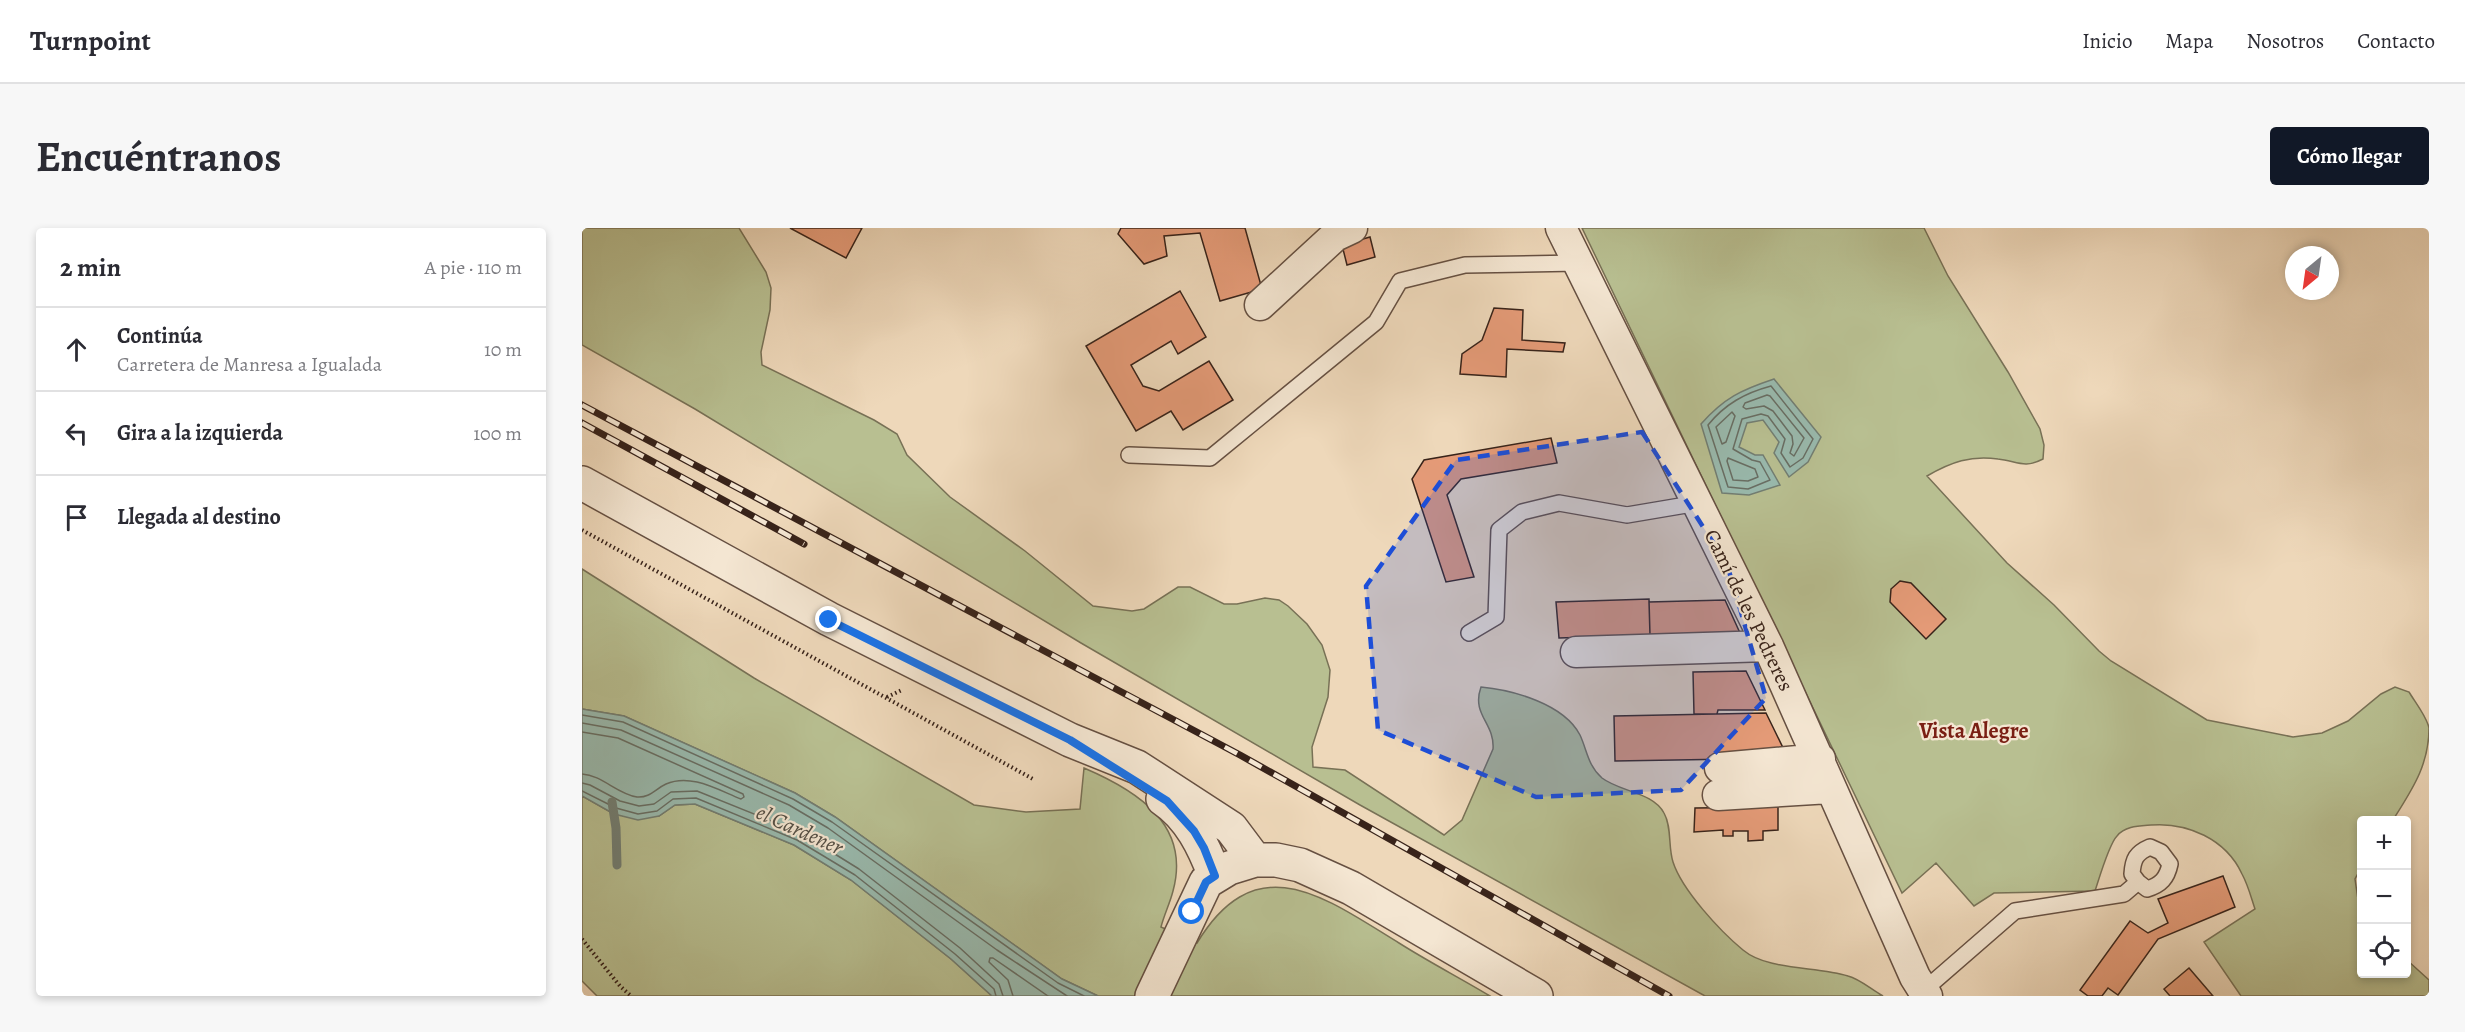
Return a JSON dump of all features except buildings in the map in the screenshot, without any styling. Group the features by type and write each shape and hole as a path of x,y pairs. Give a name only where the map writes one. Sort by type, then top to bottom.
{"street":[{"path":"1260,305 1335,236 1353,228"},
{"name":"Camí de les Pedreres","path":"1562,228 1768,646 1820,759 1830,788 1925,993"},
{"path":"582,483 829,620 1070,740 1137,767 1231,828 1254,860"},
{"path":"1576,652 1768,646"},
{"path":"1070,740 1167,801 1194,831 1204,848 1215,876"},
{"path":"1820,759 1719,782 1830,788"},
{"path":"1152,996 1206,882 1229,868 1254,860 1276,860 1300,865 1351,888 1536,996"}],"lane":[{"path":"1130,455 1210,459 1376,322 1400,281 1465,265 1578,263"},
{"path":"1469,633 1496,617 1499,530 1522,512 1559,503 1627,515 1698,503"},
{"path":"1925,993 2015,912 2124,894 2138,882"}],"path":[{"path":"582,530 1033,779"},
{"path":"582,939 620,986 631,996"}],"highlighted area":[{"path":"1642,432 1727,564 1766,698 1681,790 1536,797 1378,730 1366,586 1456,460"}],"green space":[{"path":"582,228 739,228 766,272 771,288 770,310 761,352 762,365 874,420 897,434 907,455 950,497 1025,551 1093,606 1132,611 1144,609 1178,587 1190,587 1224,604 1237,604 1265,598 1279,600 1288,606 1307,624 1322,645 1330,670 1328,697 1312,747 1313,767 1345,770 1444,835 1462,820 1493,749 1491,732 1479,705 1481,687 1508,691 1536,700 1562,715 1572,724 1580,735 1591,763 1602,778 1609,783 1644,796 1659,806 1668,824 1673,862 1684,885 1713,921 1743,950 1766,962 1852,977 1883,996 1705,996 1360,805 1081,643 695,409 582,345"},
{"path":"1582,228 1924,228 1948,276 2008,372 2040,429 2044,445 2043,459 2031,464 1988,458 1970,459 1953,463 1927,476 2007,563 2111,661 2207,720 2293,737 2322,733 2348,721 2381,694 2395,687 2409,692 2428,724 2428,742 2422,766 2395,816 2357,816 2357,875 2355,879 2357,978 2411,978 2411,964 2429,980 2429,996 2241,996 2204,942 2255,909 2248,887 2235,862 2216,842 2178,826 2142,826 2128,828 2120,833 2111,846 2095,891 1994,893 1974,906 1936,863 1902,893"},
{"path":"582,569 754,678 974,805 1026,812 1080,809 1084,768 1123,788 1156,813 1167,829 1174,847 1177,868 1173,891 1161,927 1197,943 1220,913 1243,895 1268,888 1293,889 1318,897 1345,910 1490,996 1098,996 1062,979 835,817 795,793 624,716 582,709"},
{"path":"582,796 614,814 659,816 675,805 695,804 794,845 851,880 951,959 992,996 597,996 582,981"}],"water":[{"path":"1774,379 1821,437 1808,462 1789,477 1774,453 1779,442 1763,420 1747,423 1739,447 1755,455 1763,455 1780,485 1749,495 1722,493 1701,424 1717,408 1734,396"},
{"name":"el Cardener","path":"582,709 624,716 795,793 835,817 1062,979 1098,996 992,996 951,959 851,880 794,845 695,804 675,805 659,816 638,820 614,814 582,796"}],"waterway":[{"path":"612,802 616,828 617,865"}],"railway":[{"path":"582,405 1240,755 1669,996"},
{"path":"582,423 804,544"}],"district":[{"name":"Vista Alegre","path":"1974,730"}],"route":[{"path":"829,620 1070,740 1167,801 1194,831 1204,848 1215,876 1206,882 1192,912"}]}
